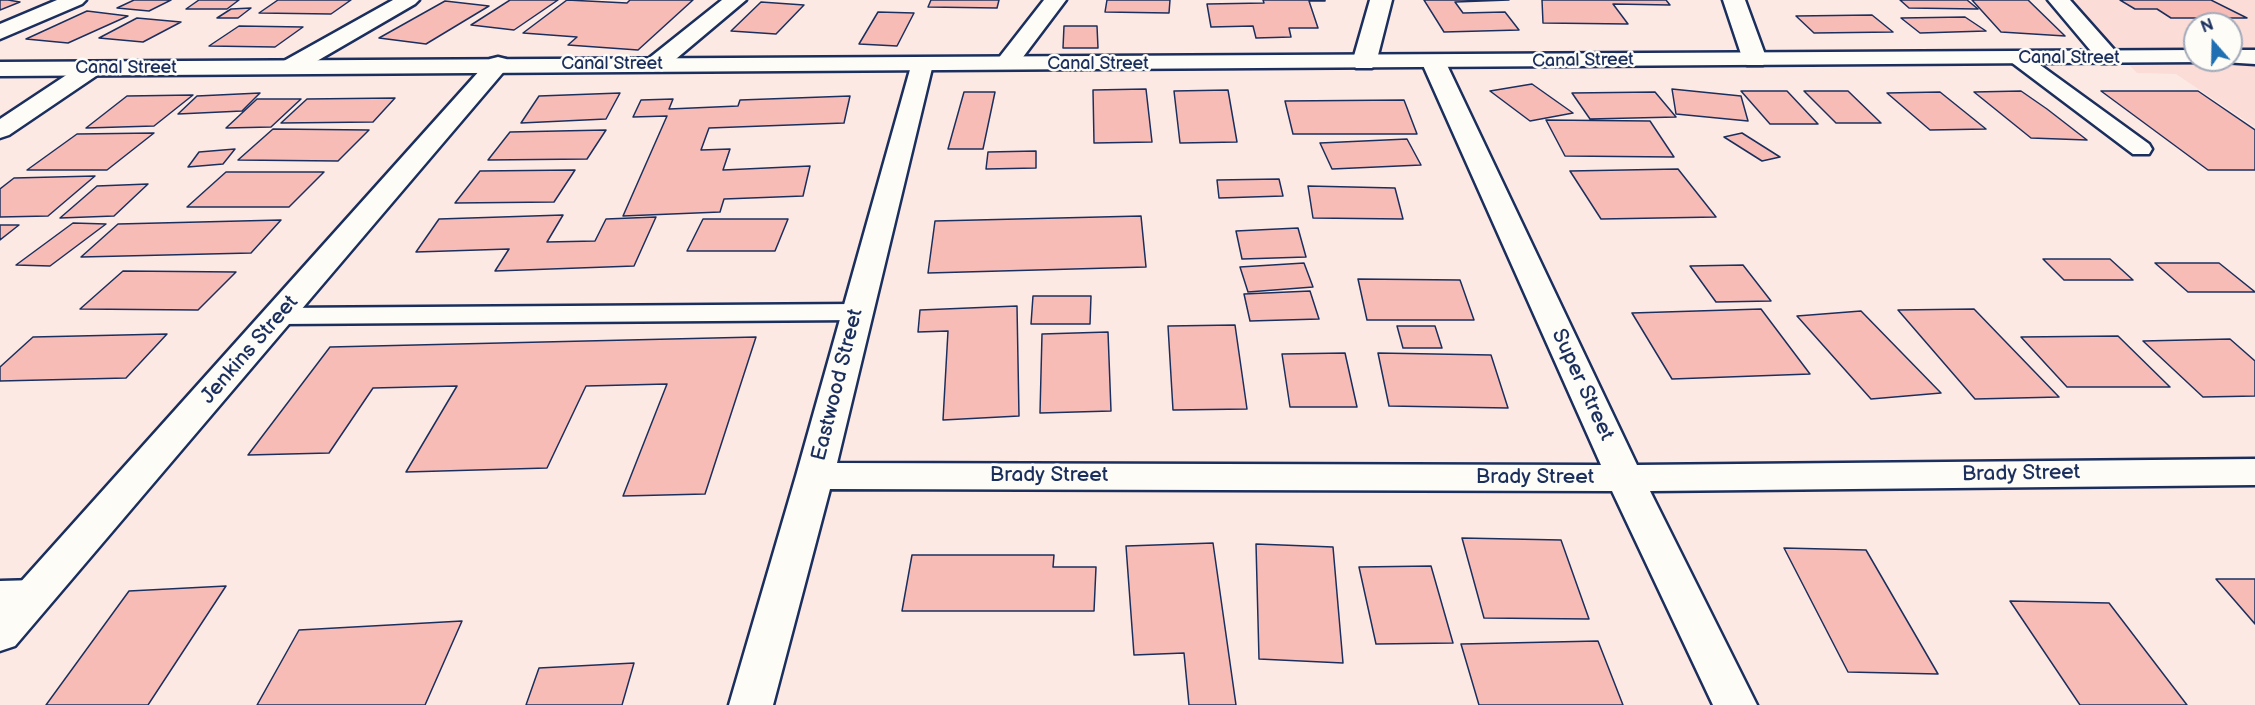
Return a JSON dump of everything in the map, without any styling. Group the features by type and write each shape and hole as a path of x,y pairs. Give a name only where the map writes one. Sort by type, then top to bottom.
{"street":[{"path":"0,32 75,0"},
{"path":"290,67 408,0"},
{"path":"656,64 735,0"},
{"path":"1006,64 1055,0"},
{"path":"1364,63 1382,0"},
{"path":"1734,0 1755,60"},
{"path":"2059,0 2109,58"},
{"name":"Canal Street","path":"0,69 498,64 1434,63 2183,57"},
{"name":"Super Street","path":"1434,63 1625,478 1735,705"},
{"name":"Jenkins Street","path":"0,634 498,64"},
{"name":"Eastwood Street","path":"751,705 815,476 921,64"},
{"path":"0,130 92,69"},
{"name":"Brady Street","path":"815,476 1625,478 2255,472"}],"lane":[{"path":"2018,58 2141,149"},
{"path":"279,316 857,312"},
{"path":"0,594 36,593"}],"shaded area":[{"path":"2067,0 2255,0 2255,127 2176,74 2137,73"}],"building":[{"path":"0,0 8,0 20,2 0,10"},
{"path":"134,0 171,0 149,11 117,8"},
{"path":"199,0 239,0 227,9 186,9"},
{"path":"278,0 351,0 331,14 259,13"},
{"path":"510,0 558,0 514,30 471,25"},
{"path":"567,0 627,3 630,0 693,0 638,50 568,45 577,37 523,33"},
{"path":"931,0 999,0 997,8 928,7"},
{"path":"1107,0 1170,0 1169,13 1105,12"},
{"path":"1263,0 1325,1 1309,1 1318,28 1289,28 1291,37 1256,38 1253,26 1211,27 1207,4 1264,3"},
{"path":"1424,0 1509,0 1455,2 1463,13 1505,12 1519,30 1444,32"},
{"path":"1542,0 1666,0 1670,5 1613,4 1628,24 1543,23"},
{"path":"1900,0 1967,0 1978,9 1909,8"},
{"path":"1972,0 2028,0 2065,36 2001,32"},
{"path":"2120,0 2211,0 2235,12 2183,12 2183,18 2171,18 2157,9 2135,9"},
{"path":"445,1 489,6 426,44 379,38"},
{"path":"761,2 804,5 776,34 731,31"},
{"path":"251,8 238,18 217,18 231,9"},
{"path":"87,11 128,16 68,43 26,39"},
{"path":"878,12 914,13 897,46 859,44"},
{"path":"1872,15 1893,32 1814,33 1796,16"},
{"path":"1965,17 1986,31 1920,33 1901,18"},
{"path":"137,18 181,22 143,42 99,38"},
{"path":"239,26 303,27 275,47 209,46"},
{"path":"1064,26 1097,26 1098,48 1063,48"},
{"path":"1532,84 1573,113 1530,121 1490,91"},
{"path":"1146,89 1152,142 1094,143 1093,90"},
{"path":"1672,89 1741,96 1748,121 1676,114"},
{"path":"1228,90 1237,142 1180,143 1174,91"},
{"path":"1741,91 1787,91 1818,124 1770,124"},
{"path":"1804,91 1848,91 1881,123 1836,123"},
{"path":"2021,91 2087,140 2031,138 1974,92"},
{"path":"2101,91 2198,91 2255,130 2255,170 2208,170"},
{"path":"964,92 995,92 983,149 948,149"},
{"path":"1655,92 1676,117 1590,119 1572,93"},
{"path":"1940,92 1986,129 1930,130 1887,93"},
{"path":"260,93 242,111 178,114 197,96"},
{"path":"620,93 606,119 521,123 539,96"},
{"path":"193,95 154,126 86,128 127,96"},
{"path":"850,96 844,123 709,128 701,150 730,149 723,170 810,166 803,196 724,199 720,212 623,216 667,116 633,117 641,100 673,99 669,109 738,106 740,100"},
{"path":"395,98 373,122 281,123 307,99"},
{"path":"257,99 301,99 271,127 226,128"},
{"path":"1404,100 1417,134 1293,134 1285,101"},
{"path":"1546,120 1650,121 1674,157 1565,156"},
{"path":"273,129 369,130 338,161 238,160"},
{"path":"606,130 587,159 488,160 510,132"},
{"path":"154,133 107,170 27,170 77,134"},
{"path":"1742,133 1780,157 1762,161 1724,137"},
{"path":"1407,139 1421,165 1332,169 1320,143"},
{"path":"235,149 223,164 188,167 199,152"},
{"path":"1036,151 1036,168 986,169 988,152"},
{"path":"1678,169 1716,217 1601,219 1570,171"},
{"path":"575,170 554,202 455,203 480,171"},
{"path":"226,172 324,172 289,207 187,207"},
{"path":"95,176 48,216 0,217 0,189 14,178"},
{"path":"1279,179 1283,196 1219,198 1217,180"},
{"path":"148,184 114,216 60,218 97,186"},
{"path":"1308,186 1395,188 1403,219 1313,218"},
{"path":"563,215 547,242 595,241 606,219 656,217 634,266 495,271 509,249 416,252 439,219"},
{"path":"1141,216 1146,267 928,273 935,221"},
{"path":"703,219 788,219 775,251 687,251"},
{"path":"281,220 251,253 81,257 118,224"},
{"path":"73,223 106,224 50,266 16,265"},
{"path":"0,225 19,225 0,240"},
{"path":"1298,228 1306,257 1242,259 1236,231"},
{"path":"2043,259 2110,259 2133,280 2064,280"},
{"path":"1304,263 1313,287 1248,292 1240,267"},
{"path":"2155,263 2219,263 2255,292 2188,292"},
{"path":"1743,265 1771,301 1716,302 1690,266"},
{"path":"123,271 236,272 198,310 80,309"},
{"path":"1358,279 1460,280 1474,320 1367,320"},
{"path":"1310,291 1319,319 1250,321 1244,294"},
{"path":"1033,296 1091,296 1090,324 1031,324"},
{"path":"1017,306 1019,416 943,420 948,331 918,332 920,310"},
{"path":"1761,309 1810,374 1672,379 1632,313"},
{"path":"1974,309 2059,397 1975,399 1898,310"},
{"path":"1861,311 1941,393 1871,399 1797,316"},
{"path":"1235,325 1247,409 1173,410 1168,326"},
{"path":"1397,326 1435,326 1442,348 1403,348"},
{"path":"1108,332 1111,411 1040,413 1042,334"},
{"path":"167,334 126,378 0,381 0,367 33,337"},
{"path":"2118,336 2170,387 2067,387 2021,337"},
{"path":"756,337 705,494 623,496 667,384 586,386 547,468 406,472 457,386 373,388 329,453 248,455 330,347"},
{"path":"2230,339 2255,361 2255,396 2203,397 2143,341"},
{"path":"1345,353 1357,407 1290,407 1282,354"},
{"path":"1378,353 1491,355 1508,408 1389,406"},
{"path":"1462,538 1561,540 1589,619 1484,618"},
{"path":"1213,543 1236,705 1189,705 1184,653 1134,655 1126,546"},
{"path":"1256,544 1333,547 1343,663 1259,659"},
{"path":"1784,548 1866,550 1938,674 1848,672"},
{"path":"912,555 1054,555 1053,567 1096,567 1094,611 902,611"},
{"path":"1431,566 1453,643 1376,644 1359,567"},
{"path":"2216,579 2255,579 2255,624"},
{"path":"226,586 148,705 46,705 129,591"},
{"path":"2010,601 2109,603 2187,705 2080,705"},
{"path":"462,621 425,705 257,705 299,630"},
{"path":"1598,641 1623,705 1479,705 1461,644"},
{"path":"634,663 622,705 526,705 539,668"}]}
